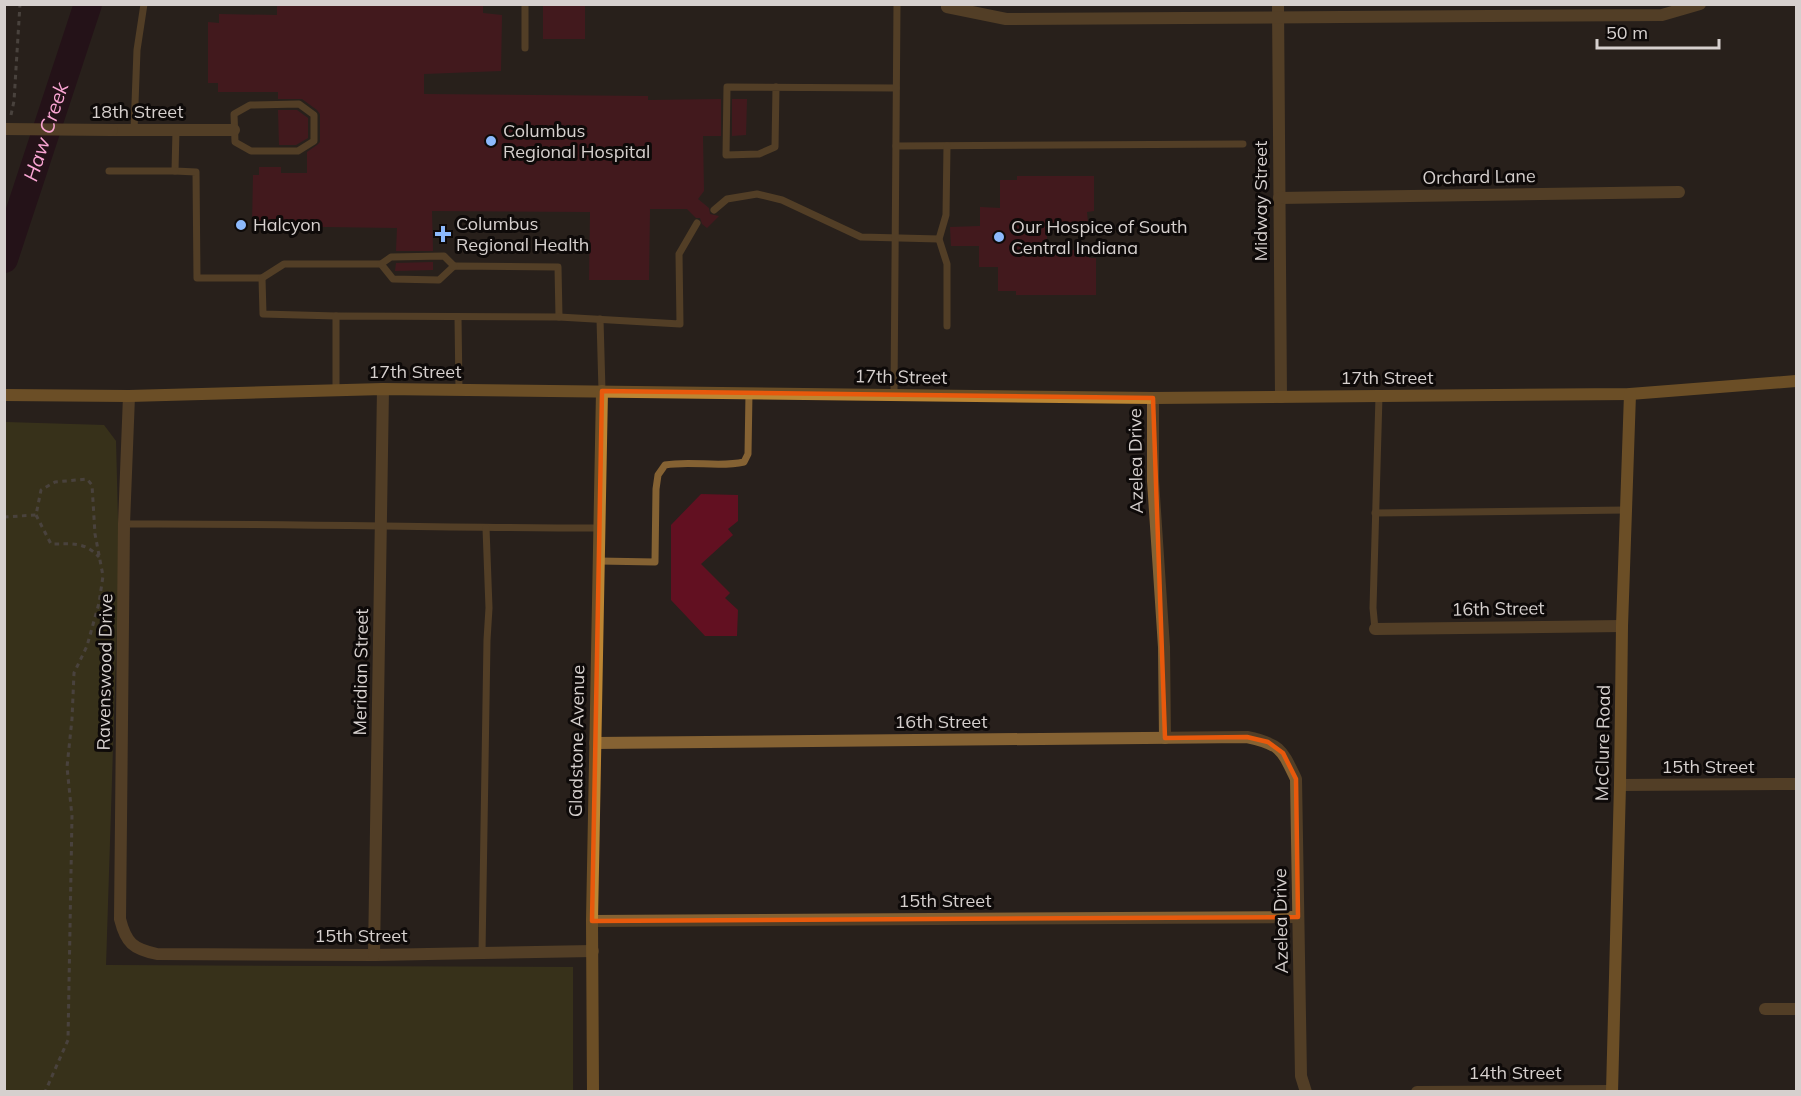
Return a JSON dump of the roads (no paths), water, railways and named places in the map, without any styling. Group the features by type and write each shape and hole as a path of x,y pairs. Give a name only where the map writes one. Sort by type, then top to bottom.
{"street":[{"path":"947,7 1006,20 1278,11 1662,15 1700,4"},
{"name":"Midway Street","path":"1278,11 1281,397"},
{"name":"18th Street","path":"7,126 112,130 234,130"},
{"name":"Orchard Lane","path":"1279,198 1679,192"},
{"name":"17th Street","path":"4,395 129,396 383,389 1153,398 1630,394 1797,381"},
{"name":"Meridian Street","path":"374,955 383,389"},
{"name":"Gladstone Avenue","path":"593,1092 592,921 602,391"},
{"name":"McClure Road","path":"1612,1091 1622,626 1630,394"},
{"name":"Ravenswood Drive","path":"129,396 124,524 120,920 123,934 131,944"},
{"name":"Azelea Drive","path":"1153,398 1153,481 1164,647 1165,738"},
{"name":"16th Street","path":"1375,629 1622,626"},
{"name":"16th Street","path":"595,743 1247,737 1268,742 1283,753"},
{"name":"Azelea Drive","path":"1283,753 1296,779 1301,1076 1306,1092"},
{"name":"15th Street","path":"1620,785 1797,784"},
{"name":"15th Street","path":"592,921 1298,917"},
{"name":"15th Street","path":"131,944 143,952 157,954 374,955 593,951"},
{"path":"1765,1009 1797,1009"},
{"name":"14th Street","path":"1417,1092 1612,1091"}],"lane":[{"path":"134,130 137,50 144,4"},
{"path":"525,4 525,48"},
{"path":"894,395 897,4"},
{"path":"776,87 775,147 759,154 726,155 727,87 776,87 896,88"},
{"path":"299,104 314,114 314,141 298,151 251,151 235,142 234,130 234,114 250,105 299,104"},
{"path":"175,171 176,130"},
{"path":"896,146 1243,144"},
{"path":"947,146 946,215 939,239 947,264 947,326"},
{"path":"109,171 196,171 197,278 262,278 285,264 381,264 391,257 444,256 454,267"},
{"path":"714,210 727,199 757,194 782,200 861,237 939,239"},
{"path":"262,278 263,314 559,317 680,324 679,254 697,223"},
{"path":"381,264 393,279 439,280 454,267 558,267 559,317"},
{"path":"336,316 336,390"},
{"path":"458,317 459,390"},
{"path":"600,319 602,391"},
{"path":"599,561 655,562 658,475 665,465 679,462 730,465 744,462 748,454 749,393"},
{"path":"1375,629 1373,608 1379,396"},
{"path":"1376,513 1626,510"},
{"path":"124,524 599,528"},
{"path":"482,953 489,608 486,528"}],"waterway":[{"name":"Haw Creek","path":"4,259 88,4"}],"place":[{"name":"Columbus Regional Hospital","path":"491,141"},
{"name":"Halcyon","path":"241,225"},
{"name":"Columbus Regional Health","path":"443,234"},
{"name":"Our Hospice of South Central Indiana","path":"999,237"}]}
